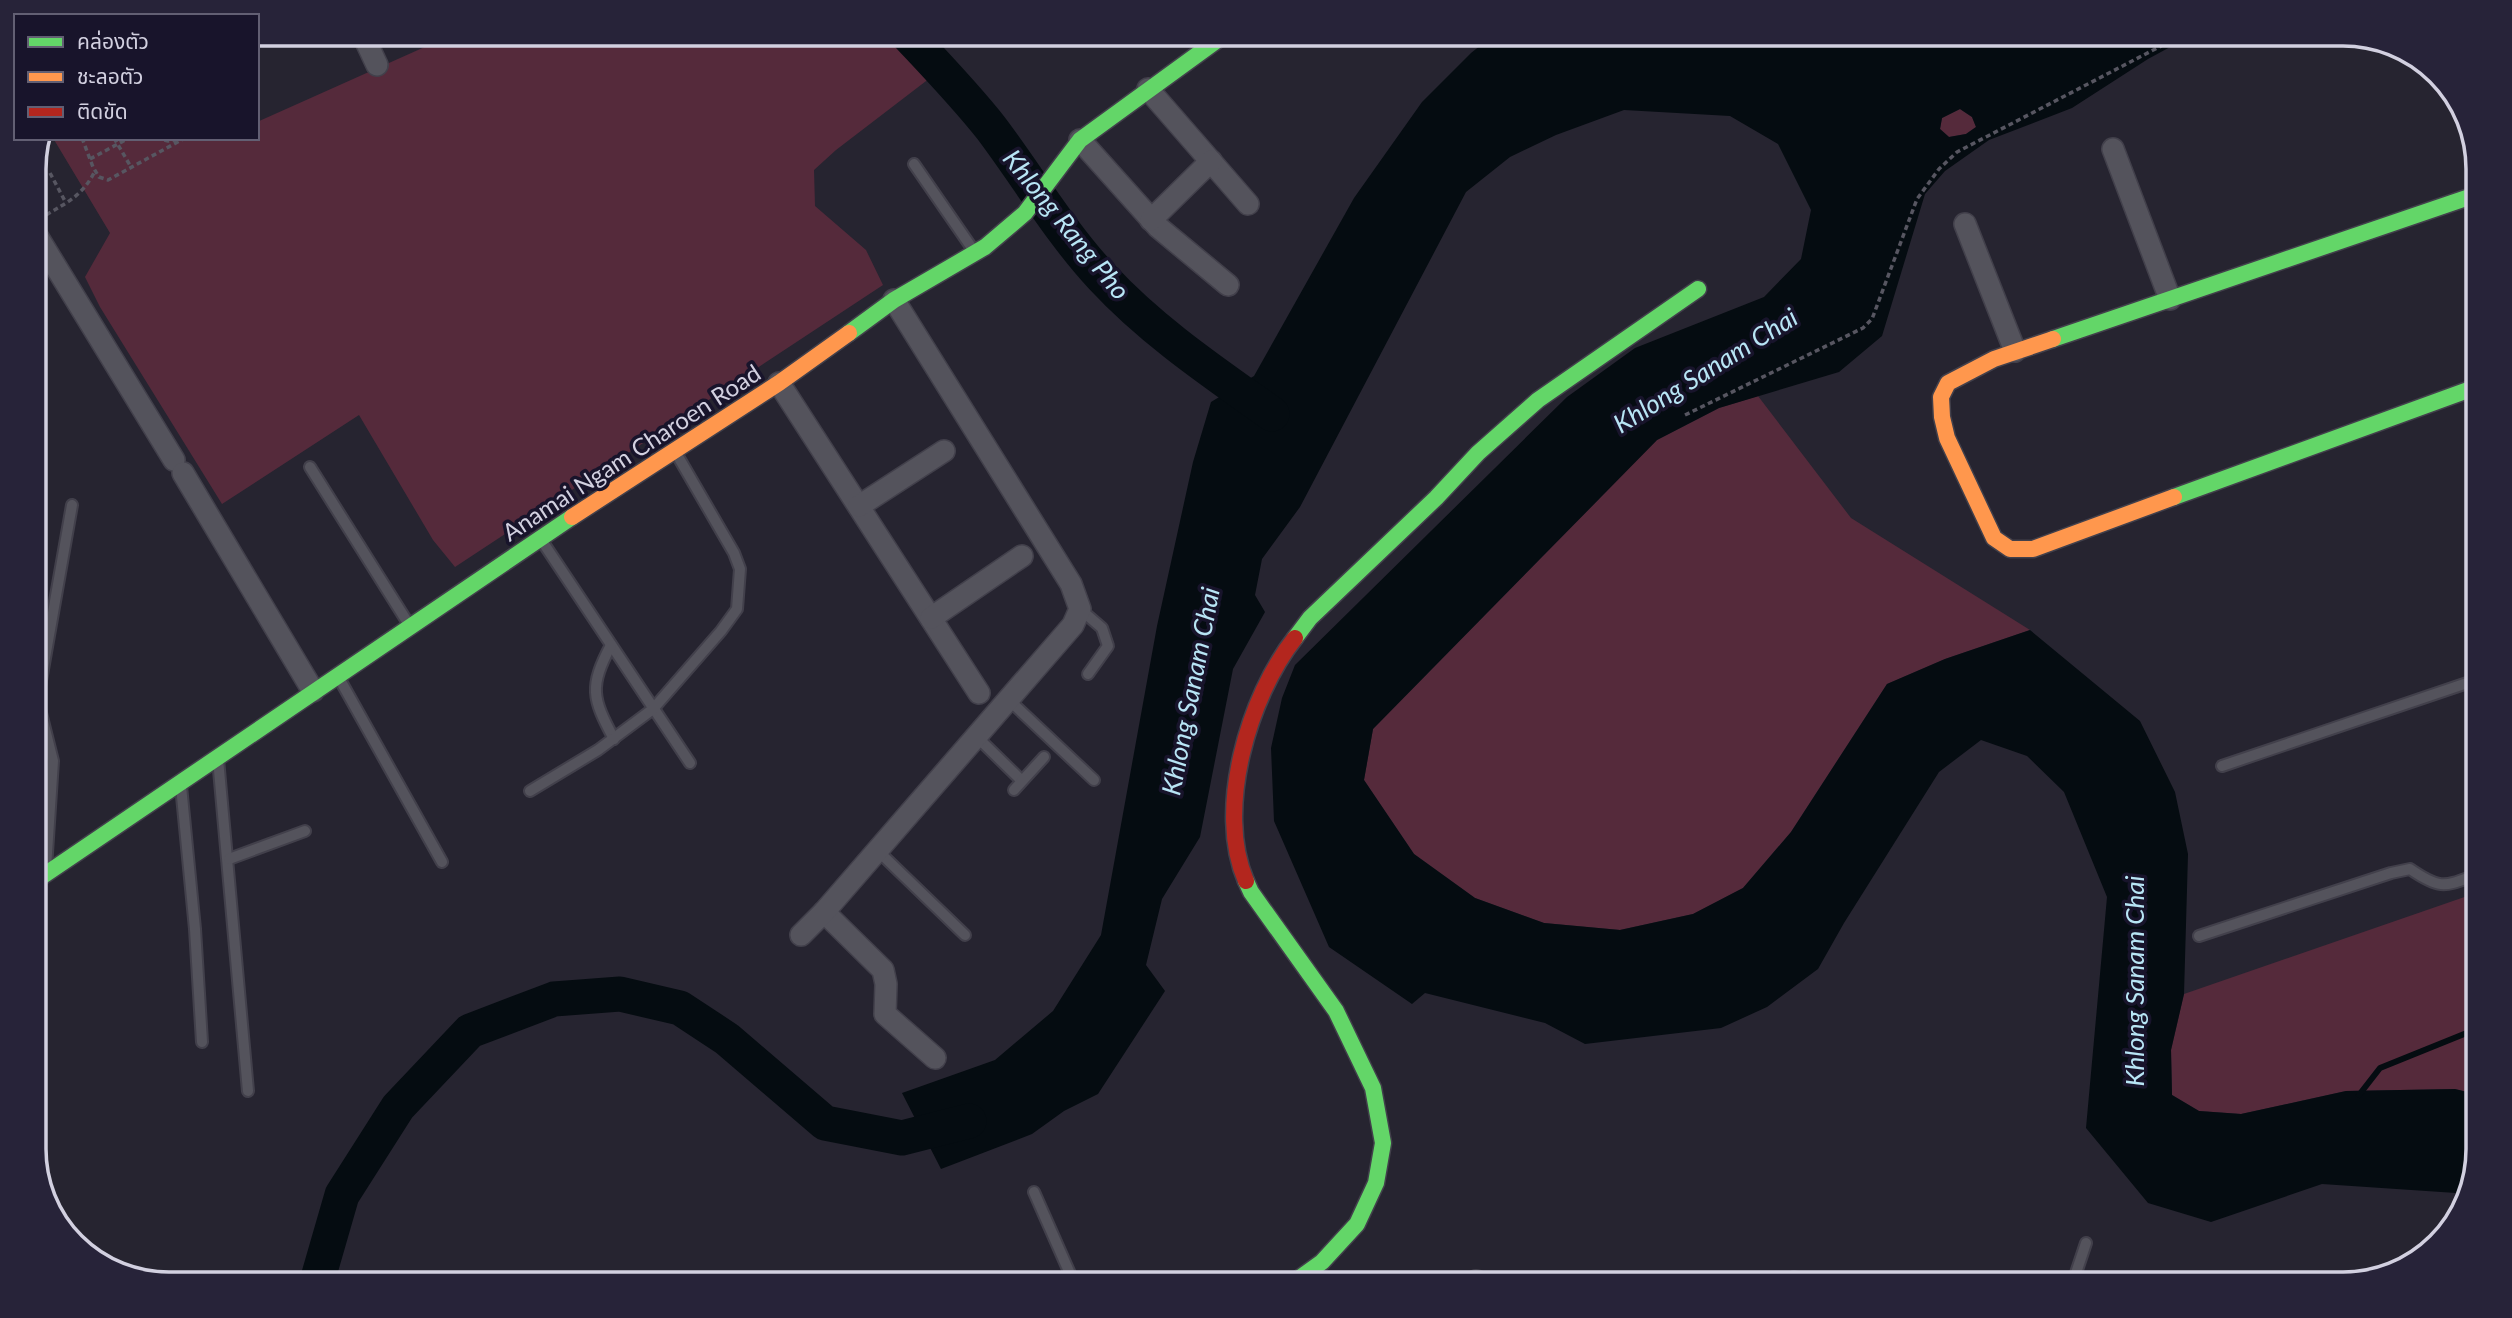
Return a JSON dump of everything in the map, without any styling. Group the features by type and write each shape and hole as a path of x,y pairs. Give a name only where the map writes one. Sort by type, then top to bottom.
{"street":[{"path":"368,46 377,65"},
{"name":"Anamai Ngam Charoen Road","path":"46,873 410,625 779,383 894,300 976,254 1025,214 1080,140 1209,46"},
{"path":"1148,89 1248,204"},
{"path":"1080,140 1151,220 1228,285"},
{"path":"2113,149 2170,299"},
{"path":"1151,220 1211,161"},
{"path":"2466,198 2015,351 1948,383 1941,397 1947,438 1994,538 2010,549 2033,549 2466,391"},
{"path":"1965,224 2015,351"},
{"path":"46,236 178,466 313,691"},
{"path":"1308,1272 1322,1262 1357,1224 1376,1183 1383,1143 1373,1088 1336,1011 1251,892 1241,869 1236,842 1235,806 1241,764 1257,702 1283,653 1310,618 1436,498 1487,444 1538,400 1698,289"},
{"path":"801,935 824,912 1073,625 1080,609 1071,584 894,300"},
{"path":"779,383 979,693"},
{"path":"859,506 944,451"},
{"path":"931,618 1022,556"},
{"path":"824,912 883,970 886,984 885,1014 935,1058"}],"lane":[{"path":"915,164 976,254"},
{"path":"530,791 614,739 653,709 737,610 740,569 734,553 675,451"},
{"path":"310,467 410,625"},
{"path":"46,652 72,505"},
{"path":"541,538 690,763"},
{"path":"1080,609 1102,628 1108,646 1088,674"},
{"path":"611,645 597,680 595,699 614,739"},
{"path":"337,674 442,862"},
{"path":"2222,766 2466,683"},
{"path":"1008,699 1094,780"},
{"path":"46,733 53,761 46,820"},
{"path":"975,736 1017,785 1044,757"},
{"path":"218,755 248,1091"},
{"path":"181,781 202,1042"},
{"path":"229,859 305,831"},
{"path":"876,849 965,935"},
{"path":"2199,936 2391,873 2410,869 2430,883 2444,886 2466,878"},
{"path":"1034,1192 1069,1272"},
{"path":"2076,1272 2086,1243"}],"path":[{"path":"1685,415 1863,328 1872,319 1917,199 1939,169 1957,152 2161,46"},
{"path":"83,140 95,171 99,177 108,180 181,140"},
{"path":"115,140 131,167"},
{"path":"90,159 125,140"},
{"path":"46,219 87,187 95,171"},
{"path":"50,173 66,203"}],"shaded area":[{"path":"427,46 907,46 918,57 930,78 814,170 815,206 866,250 883,285 455,567 433,540 359,415 222,504 100,307 85,277 110,233 54,140 259,140 259,121"},
{"path":"1960,109 1972,117 1976,127 1966,134 1949,137 1940,129 1942,118"},
{"path":"1758,396 1851,518 2030,630 1945,659 1887,684 1791,832 1743,888 1693,914 1620,930 1544,923 1475,898 1414,854 1364,780 1373,729 1657,440 1719,408"},
{"path":"2466,896 2466,1092 2455,1089 2346,1091 2241,1114 2199,1111 2172,1095 2171,1050 2184,994"}],"water":[{"path":"1480,46 2172,46 2072,108 1989,140 1945,171 1925,194 1882,336 1839,372 1719,408 1657,440 1373,729 1364,780 1414,854 1475,898 1544,923 1620,930 1693,914 1743,888 1791,832 1887,684 1945,659 2030,630 2140,721 2175,792 2188,854 2184,994 2171,1050 2172,1095 2199,1111 2241,1114 2346,1091 2455,1089 2466,1092 2466,1158 2458,1194 2322,1184 2211,1222 2148,1203 2086,1128 2107,897 2064,792 2027,756 1981,740 1939,772 1818,969 1767,1007 1721,1028 1585,1044 1545,1023 1425,993 1412,1004 1329,947 1274,821 1271,748 1282,698 1295,665 1567,397 1635,348 1764,297 1801,259 1811,210 1778,144 1730,116 1624,110 1556,135 1510,157 1466,192 1300,507 1262,559 1255,595 1265,612 1233,669 1200,837 1162,899 1146,965 1165,991 1098,1094 1064,1111 1032,1134 941,1169 902,1093 995,1060 1053,1011 1101,935 1157,626 1193,462 1211,402 1254,376 1354,198 1422,102","holes":["1960,109 1972,117 1976,127 1966,134 1949,137 1940,129 1942,118"]}],"waterway":[{"name":"Khlong Rang Pho","path":"918,46 991,128 1058,223 1121,297 1162,333 1272,414"},
{"name":"Khlong Sanam Chai","path":"320,1272 342,1195 398,1107 470,1031 554,999 620,994 680,1008 727,1039 825,1123 902,1138 969,1121"},
{"path":"2359,1095 2380,1068 2466,1033"}],"traffic: fast":[{"path":"849,333 894,300 985,247 1025,213 1080,140 1209,46"},
{"path":"2053,339 2466,198"},
{"path":"1295,638 1310,618 1436,498 1478,453 1538,400 1698,289"},
{"path":"2174,497 2466,391"},
{"path":"46,874 572,517"},
{"path":"1246,881 1251,892 1336,1011 1373,1088 1383,1143 1376,1183 1357,1224 1322,1262 1308,1272"}],"traffic: slow":[{"path":"572,517 779,383 849,333"},
{"path":"2053,339 1994,359 1948,383 1941,397 1947,438 1994,538 2010,549 2033,549 2174,497"}],"traffic: jam":[{"path":"1246,881 1237,853 1234,821 1242,755 1264,690 1278,662 1295,638"}]}
